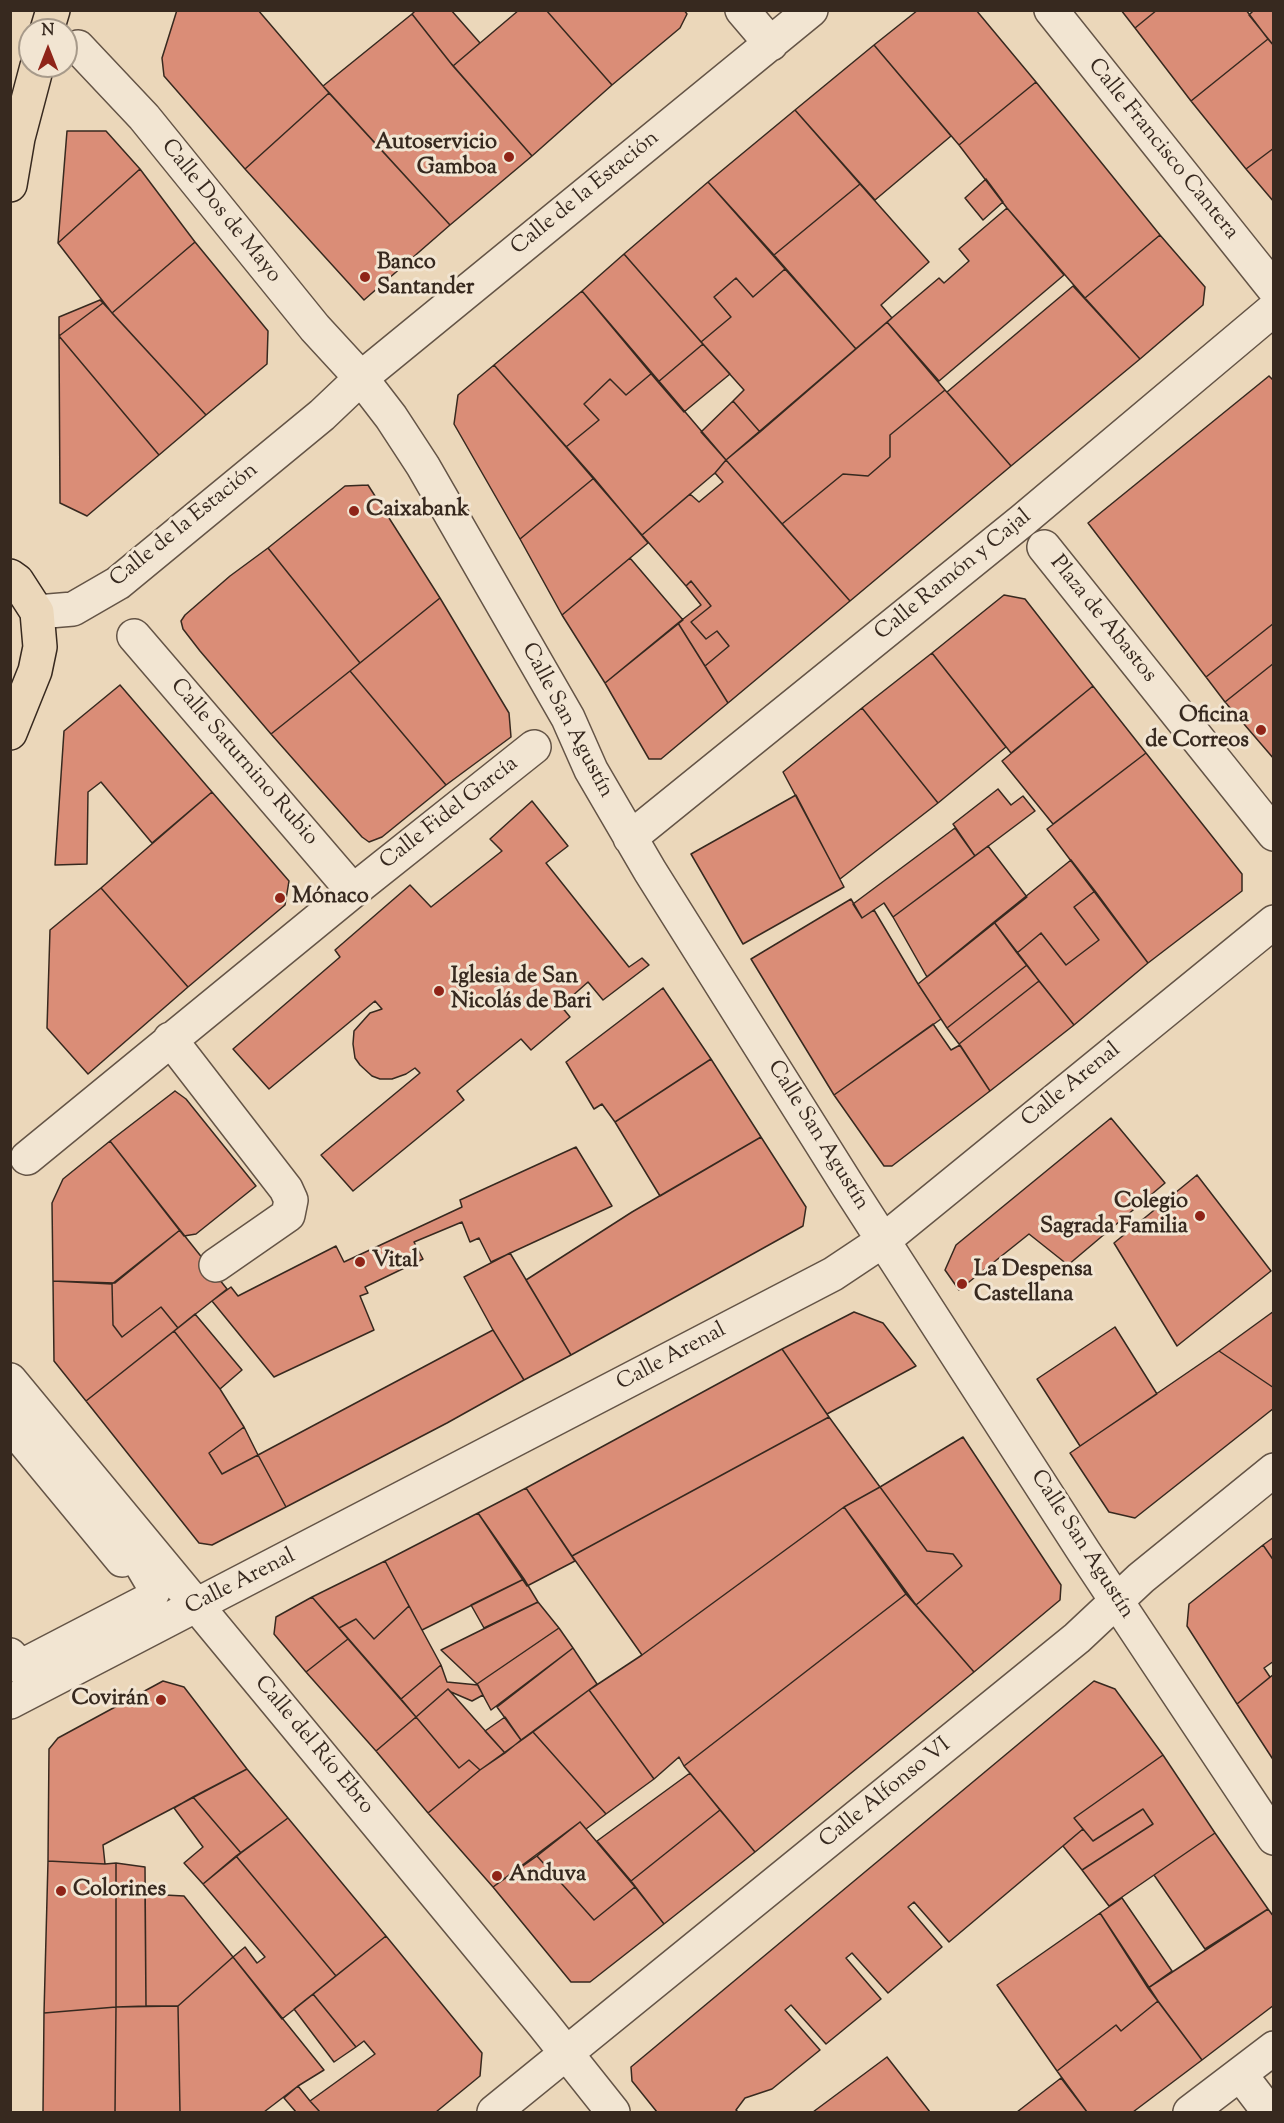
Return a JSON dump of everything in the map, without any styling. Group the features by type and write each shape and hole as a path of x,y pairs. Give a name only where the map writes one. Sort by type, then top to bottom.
{"main road":[{"path":"10,185 18,138 34,78"},
{"path":"10,576 17,581 37,612 40,647 35,671 10,733"}],"street":[{"path":"742,10 771,44"},
{"name":"Calle de la Estación","path":"37,612 73,609 118,583 322,415 361,378 811,10"},
{"name":"Calle Francisco Cantera","path":"1051,10 1274,289"},
{"name":"Calle Dos de Mayo","path":"78,46 144,117 315,328 361,378 391,417"},
{"name":"Calle Ramón y Cajal","path":"630,838 1023,520 1274,309"},
{"name":"Calle San Agustín","path":"391,417 423,466 551,687 568,718 591,770 630,838 884,1240 1274,1838"},
{"name":"Plaza de Abastos","path":"1044,548 1274,834"},
{"name":"Calle Saturnino Rubio","path":"134,636 353,891"},
{"name":"Calle Fidel García","path":"27,1158 170,1039 534,747"},
{"name":"Calle Arenal","path":"10,1702 833,1274 884,1240 1274,922"},
{"path":"170,1039 286,1189 291,1200 288,1215 216,1265"},
{"name":"Calle del Río Ebro","path":"10,1380 198,1605 613,2112"},
{"path":"10,1418 17,1411 29,1429 22,1439 122,1560 135,1554 154,1588 149,1600 20,1667 10,1656"},
{"name":"Calle Alfonso VI","path":"494,2112 1077,1638 1141,1578 1274,1470"},
{"path":"1190,2112 1274,2048"},
{"path":"1240,2074 1269,2112"}],"building":[{"path":"177,10 258,10 329,93 245,169 164,76 162,58"},
{"path":"416,10 451,10 480,43 453,66 412,14"},
{"path":"519,10 546,10 612,85 532,156 453,66"},
{"path":"546,10 684,10 687,14 680,28 612,85"},
{"path":"918,10 976,10 1036,82 959,145 874,45"},
{"path":"1121,10 1157,10 1135,28"},
{"path":"1157,10 1246,10 1268,39 1191,101 1135,28"},
{"path":"1254,10 1274,10 1274,46 1249,15"},
{"path":"412,14 449,61 532,156 450,225 323,86"},
{"path":"1268,39 1274,46 1274,148 1246,169 1191,101"},
{"path":"874,45 951,136 875,200 795,110"},
{"path":"1036,82 1160,235 1085,298 1007,208 959,145"},
{"path":"329,93 450,225 364,300 245,169"},
{"path":"795,110 860,184 774,255 708,182"},
{"path":"67,131 106,131 140,169 58,243"},
{"path":"1274,148 1274,202 1246,169"},
{"path":"140,169 195,242 112,313 58,243"},
{"path":"986,179 1003,202 983,220 965,198"},
{"path":"708,182 785,269 753,297 736,278 714,297 731,317 701,342 624,254"},
{"path":"860,184 929,262 881,305 892,318 856,349 774,255"},
{"path":"1007,208 1064,275 939,381 887,322 939,278 944,283 969,261 959,249"},
{"path":"1160,235 1205,287 1203,305 1140,359 1085,298"},
{"path":"195,242 268,331 267,364 206,415 112,313"},
{"path":"624,254 703,344 658,382 582,291"},
{"path":"785,269 856,349 760,432 733,401 744,390 701,342 731,317 714,297 736,278 753,297"},
{"path":"1073,286 1140,359 1011,466 947,392"},
{"path":"582,291 652,373 626,395 610,379 584,404 599,420 566,447 494,365"},
{"path":"100,300 103,303 59,336 59,317"},
{"path":"103,303 206,415 159,455 59,336"},
{"path":"887,322 945,390 890,435 890,457 868,476 843,474 782,524 726,460"},
{"path":"59,336 159,455 87,516 60,503"},
{"path":"703,344 730,374 684,412 658,382"},
{"path":"494,365 594,478 520,539 454,424 458,395"},
{"path":"652,373 726,460 715,473 642,535 566,447 599,420 584,404 610,379 626,395"},
{"path":"1269,376 1274,381 1274,623 1206,677 1088,523"},
{"path":"945,390 1011,466 850,601 782,524 843,474 868,476 890,457 890,435"},
{"path":"733,401 760,432 726,460 701,432"},
{"path":"726,460 850,601 728,703 705,666 729,646 717,631 706,639 691,622 711,606 691,581 686,586 642,535 690,494 699,502 723,482 715,473"},
{"path":"594,478 648,543 562,615 520,539"},
{"path":"368,485 440,598 360,663 268,548 345,486"},
{"path":"268,548 360,663 271,734 200,651 183,629 181,621 230,576"},
{"path":"630,558 683,620 605,683 562,615"},
{"path":"691,581 711,606 691,622 706,639 717,631 729,646 705,666 678,623 701,605 686,586"},
{"path":"1004,595 1025,599 1093,686 1011,753 932,653"},
{"path":"440,598 509,713 511,737 446,785 350,671"},
{"path":"678,623 728,703 661,759 649,759 605,683"},
{"path":"1274,623 1274,663 1225,702 1206,677"},
{"path":"932,653 1006,747 938,803 862,708"},
{"name":"Oficina de Correos","path":"1274,663 1274,759 1225,702"},
{"path":"350,671 446,785 382,837 369,842 362,837 271,734"},
{"path":"120,685 212,792 152,843 101,782 88,792 87,864 55,865 64,731"},
{"path":"1093,686 1146,753 1053,824 1002,761"},
{"path":"862,708 938,803 840,879 783,772"},
{"path":"1146,753 1242,874 1242,891 1148,963 1047,829"},
{"path":"998,789 1011,805 1023,796 1035,811 975,856 953,824"},
{"path":"212,792 289,881 285,905 188,987 101,888"},
{"path":"796,795 844,887 743,944 691,854"},
{"name":"Iglesia de San Nicolás de Bari","path":"532,801 568,846 546,863 629,967 642,958 649,965 603,1000 588,982 561,1006 570,1017 531,1050 521,1039 457,1091 464,1100 353,1191 321,1155 420,1073 415,1068 392,1079 380,1079 372,1076 355,1058 354,1031 370,1013 382,1009 375,1001 269,1089 233,1049 340,957 335,950 410,885 431,907 502,851 490,839"},
{"path":"955,828 975,856 893,917 884,903 862,918 853,904"},
{"path":"988,846 1027,897 927,977 893,917"},
{"path":"1071,860 1095,891 1074,907 1099,940 1066,965 1041,933 1017,953 994,922"},
{"path":"101,888 188,987 88,1074 47,1028 50,930"},
{"path":"1095,891 1148,963 1074,1025 1017,953 1041,933 1066,965 1099,940 1074,907"},
{"path":"851,899 862,918 874,910 941,1019 834,1095 751,959"},
{"path":"994,922 1027,965 947,1028 918,984"},
{"path":"1027,965 1039,981 959,1044 947,1028"},
{"path":"1039,981 1074,1025 990,1091 959,1044"},
{"path":"663,988 711,1059 615,1122 602,1104 594,1109 566,1062"},
{"path":"933,1024 951,1050 960,1045 990,1091 892,1166 884,1166 834,1095"},
{"path":"711,1059 761,1137 660,1196 615,1122"},
{"path":"175,1091 186,1099 256,1186 196,1234 184,1236 110,1141"},
{"path":"1111,1118 1165,1183 1068,1265 1029,1234 959,1290 945,1270 956,1245"},
{"path":"761,1137 806,1207 803,1226 571,1355 526,1280 632,1212"},
{"path":"110,1141 180,1230 115,1283 53,1281 52,1203 63,1179"},
{"name":"Vital","path":"576,1147 612,1206 491,1262 479,1238 470,1242 462,1222 414,1242 423,1259 365,1287 368,1293 360,1296 374,1330 274,1377 212,1301 231,1287 238,1296 336,1246 344,1262 462,1207 460,1200"},
{"path":"1197,1175 1271,1271 1177,1346 1114,1243"},
{"path":"180,1230 227,1289 178,1328 161,1307 122,1337 113,1325 112,1284"},
{"path":"510,1253 571,1355 524,1380 464,1277"},
{"path":"53,1281 112,1284 113,1325 122,1337 161,1307 178,1328 86,1401 54,1361"},
{"path":"1274,1311 1274,1388 1219,1351"},
{"path":"854,1312 883,1323 916,1366 827,1414 782,1349"},
{"path":"195,1314 242,1370 220,1389 174,1331"},
{"path":"1115,1327 1157,1394 1080,1446 1037,1379"},
{"path":"493,1330 524,1380 286,1507 258,1455"},
{"path":"174,1331 220,1389 244,1427 209,1453 222,1474 258,1455 286,1507 212,1545 199,1543 86,1401"},
{"path":"782,1349 829,1417 572,1556 526,1488"},
{"path":"1219,1351 1274,1388 1274,1408 1135,1518 1109,1512 1070,1453"},
{"path":"829,1417 880,1487 844,1507 642,1655 572,1556"},
{"path":"244,1427 258,1455 222,1474 209,1453"},
{"path":"963,1437 1061,1585 1060,1600 974,1672 916,1605 962,1566 953,1554 927,1551 880,1487"},
{"path":"880,1487 927,1551 953,1554 962,1566 916,1605 844,1507"},
{"path":"526,1488 575,1561 527,1586 478,1513"},
{"path":"844,1507 906,1594 684,1766 679,1757 654,1779 589,1690 642,1655"},
{"path":"478,1513 524,1579 422,1630 385,1561"},
{"path":"1274,1537 1274,1561 1263,1545"},
{"path":"1263,1545 1274,1561 1274,1661 1264,1668 1270,1677 1237,1704 1187,1626 1189,1604"},
{"path":"385,1561 409,1606 374,1639 356,1619 339,1628 312,1597"},
{"path":"524,1579 538,1602 484,1628 471,1605"},
{"path":"906,1594 974,1672 755,1852 684,1766"},
{"path":"312,1597 348,1639 306,1672 274,1634 276,1617"},
{"path":"538,1602 559,1628 477,1684 441,1650"},
{"path":"409,1606 441,1665 401,1699 339,1628 356,1619 374,1639"},
{"path":"559,1628 573,1648 491,1710 477,1684"},
{"path":"348,1639 416,1717 376,1751 306,1672"},
{"path":"573,1648 597,1684 521,1740 497,1707"},
{"path":"441,1665 447,1682 478,1685 483,1695 472,1701 448,1689 416,1717 401,1699"},
{"path":"1274,1674 1274,1761 1237,1704"},
{"path":"163,1681 184,1687 247,1769 103,1845 105,1864 48,1861 49,1749 58,1738"},
{"path":"1094,1681 1115,1689 1163,1755 1074,1818 1083,1829 949,1942 914,1902 908,1907 942,1947 888,1993 852,1953 846,1958 881,1999 826,2044 791,2005 785,2010 820,2050 772,2089 745,2098 736,2110 738,2112 657,2112 632,2081 631,2067"},
{"path":"448,1689 505,1753 480,1770 469,1760 459,1768 416,1717"},
{"path":"589,1690 654,1779 606,1814 533,1732"},
{"path":"416,1717 459,1768 469,1760 480,1770 428,1813 376,1751"},
{"path":"505,1717 521,1740 505,1753 485,1731"},
{"path":"533,1732 606,1814 586,1829 580,1822 493,1887 428,1813 480,1770"},
{"path":"1163,1755 1215,1833 1109,1906 1082,1870 1153,1824 1143,1809 1093,1841 1074,1818"},
{"path":"247,1769 288,1818 241,1853 193,1797"},
{"path":"690,1773 720,1810 631,1881 597,1841"},
{"path":"193,1797 241,1853 203,1884 184,1863 203,1847 174,1808"},
{"path":"1143,1809 1153,1824 1082,1870 1063,1846 1083,1829 1093,1841"},
{"path":"720,1810 755,1852 664,1924 631,1881"},
{"path":"288,1818 386,1936 336,1976 236,1856"},
{"path":"580,1822 635,1887 594,1920 537,1856"},
{"path":"1215,1833 1268,1909 1205,1949 1154,1875"},
{"path":"236,1856 336,1976 282,2019 233,1957 245,1947 257,1963 265,1957 203,1884"},
{"path":"537,1856 594,1920 635,1887 664,1924 590,1982 571,1982 493,1887"},
{"path":"48,1861 116,1863 116,2007 44,2013"},
{"path":"116,1863 145,1867 146,2006 116,2007"},
{"path":"145,1894 184,1896 233,1957 178,2006 146,2006"},
{"path":"1122,1898 1172,1971 1148,1988 1100,1913"},
{"path":"1268,1909 1274,1917 1274,2005 1202,2060 1148,1988"},
{"path":"1100,1913 1158,2001 1121,2031 1116,2025 1057,2071 997,1985"},
{"path":"386,1936 482,2053 480,2076 436,2112 320,2112 310,2101 375,2054 364,2041 356,2047 313,1994"},
{"path":"233,1957 324,2070 298,2086 264,2112 180,2112 178,2006"},
{"path":"313,1994 356,2047 334,2062 294,2009"},
{"path":"1158,2001 1202,2060 1133,2112 1087,2112 1057,2071 1116,2025 1121,2031"},
{"path":"178,2006 180,2112 115,2112 116,2007"},
{"path":"116,2007 115,2112 43,2112 44,2013"},
{"path":"887,2057 930,2112 813,2112"},
{"path":"1061,2078 1087,2112 1017,2112"},
{"path":"298,2086 320,2112 296,2112 284,2098"}],"place":[{"name":"Autoservicio Gamboa","path":"509,157"},
{"name":"Banco Santander","path":"365,277"},
{"name":"Caixabank","path":"354,511"},
{"name":"Oficina de Correos","path":"1261,730"},
{"name":"Mónaco","path":"280,898"},
{"name":"Iglesia de San Nicolás de Bari","path":"439,991"},
{"name":"Colegio Sagrada Familia","path":"1200,1216"},
{"name":"Vital","path":"360,1262"},
{"name":"La Despensa Castellana","path":"962,1284"},
{"name":"Covirán","path":"161,1700"},
{"name":"Anduva","path":"497,1876"},
{"name":"Colorines","path":"61,1891"}]}
